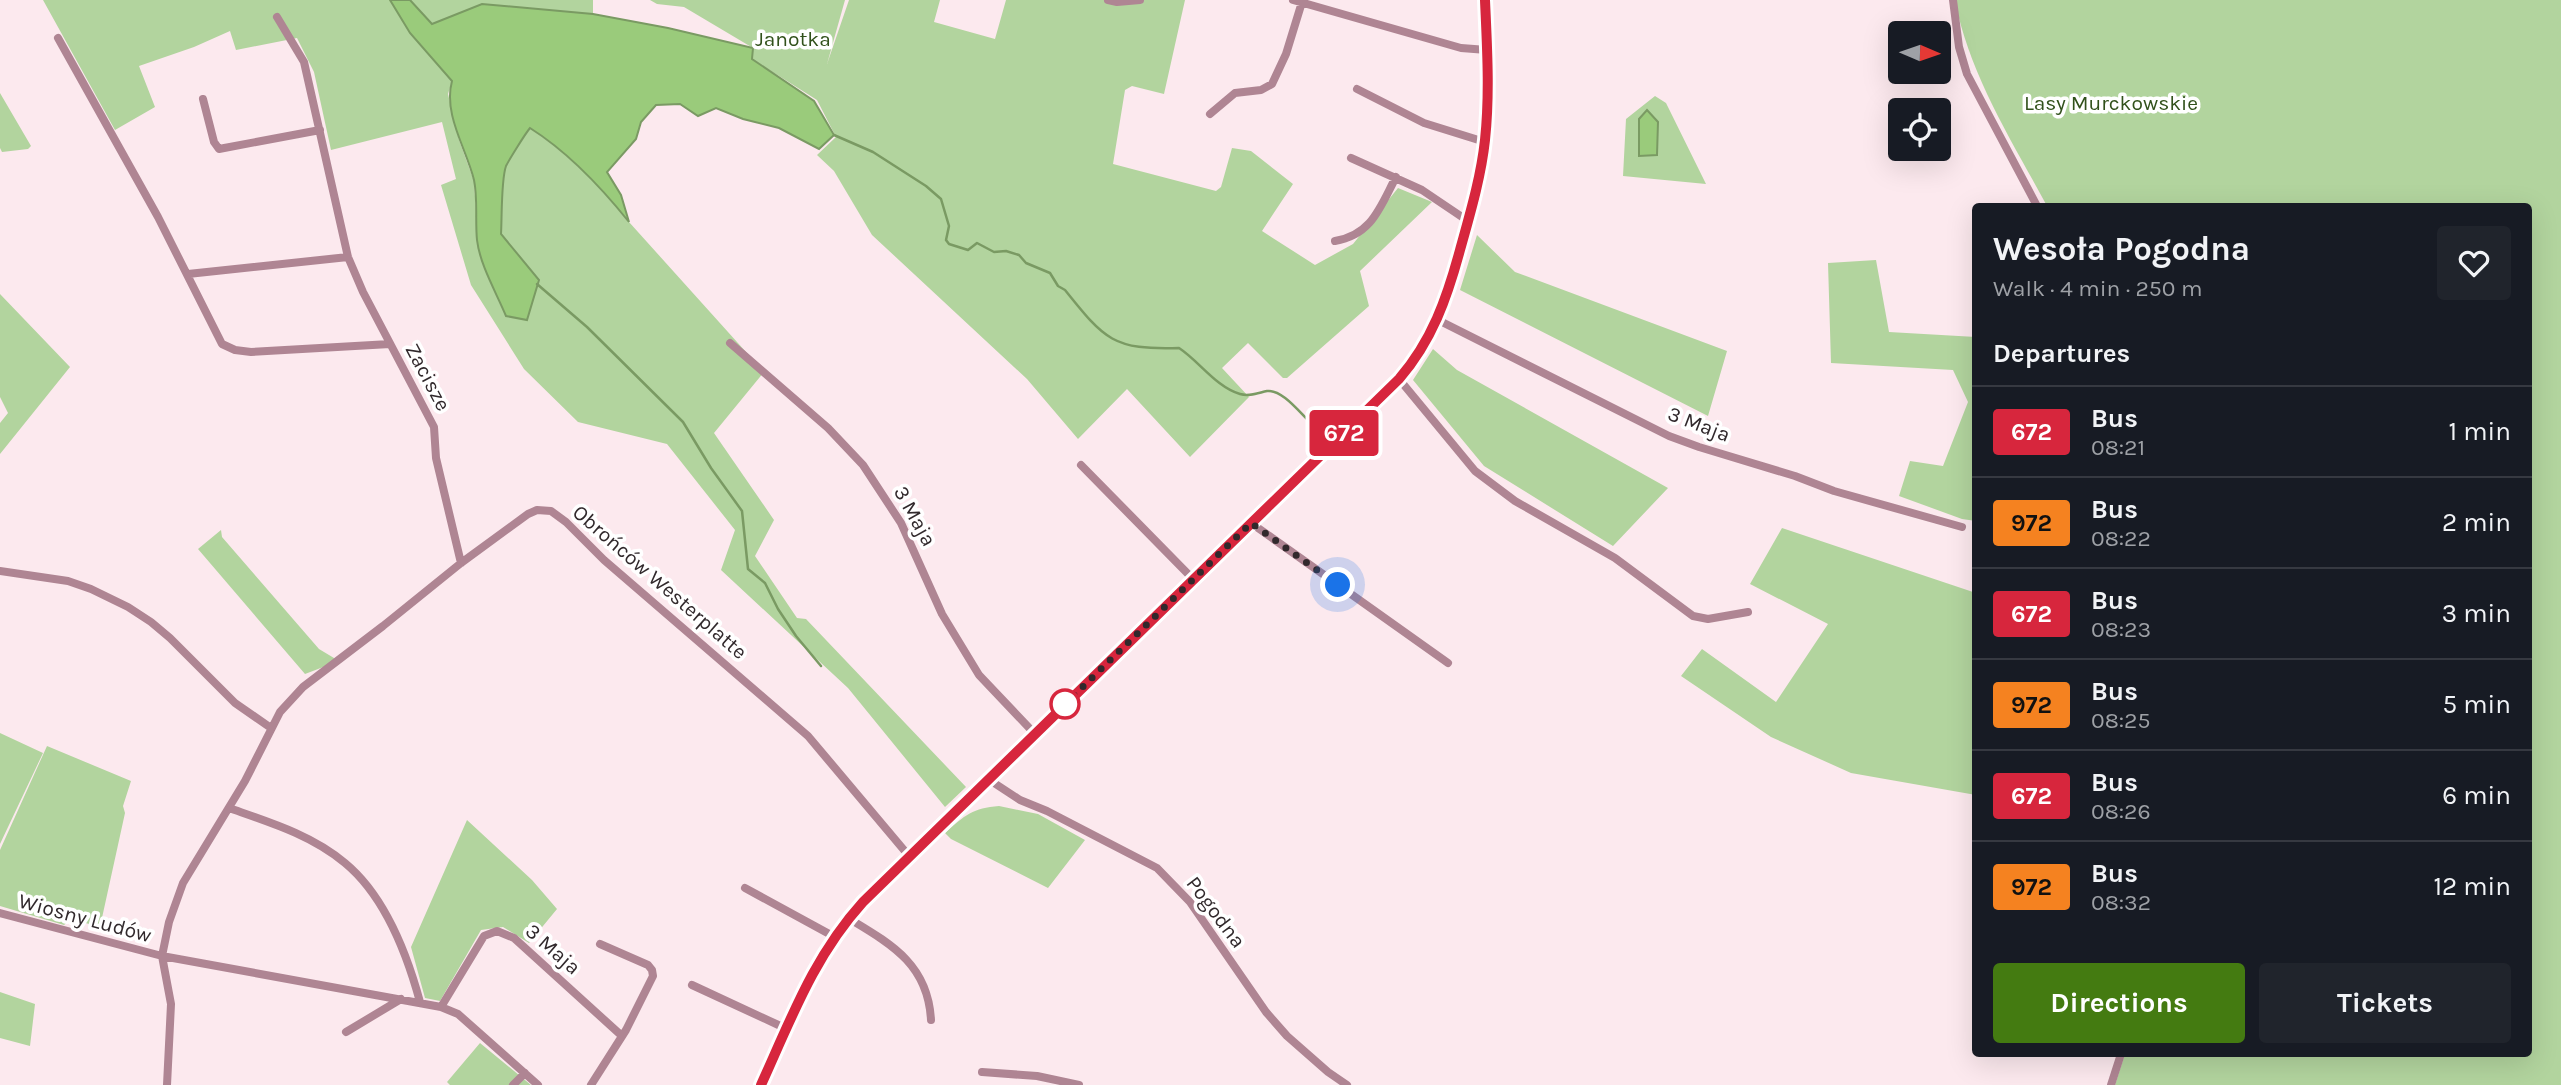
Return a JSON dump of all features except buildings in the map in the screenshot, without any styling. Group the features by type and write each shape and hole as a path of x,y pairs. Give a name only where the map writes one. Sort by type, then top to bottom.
{"street":[{"path":"1108,0 1140,0"},
{"path":"761,1085 814,967 848,918 1034,733 1399,379 1421,351 1448,294 1468,221 1485,142 1488,50 1485,0"},
{"path":"1953,0 1959,47 1967,74 2035,203"},
{"path":"1210,114 1235,93 1261,90 1272,84 1286,54 1298,1 1316,3 1461,48 1488,50"},
{"name":"Zacisze","path":"277,17 304,62 348,257 363,292 434,427 437,440 436,458 461,563"},
{"path":"58,38 188,274 222,344 235,351 251,352 390,344"},
{"path":"1357,89 1424,123 1485,142"},
{"path":"203,99 214,142 219,149 320,130"},
{"path":"1351,158 1422,190 1468,221"},
{"path":"1335,241 1362,232 1374,218 1396,177"},
{"path":"188,274 348,257"},
{"name":"3 Maja","path":"1438,320 1669,436 1897,511 1962,527"},
{"name":"3 Maja","path":"730,343 828,428 863,465 901,523 942,614 979,676 1034,733"},
{"path":"1399,379 1475,471 1515,500 1615,558 1693,616 1708,619 1748,612"},
{"path":"1081,465 1193,579"},
{"name":"Obrońców Westerplatte","path":"167,1085 171,1004 162,956 169,922 183,883 246,781 280,712 303,687 461,563 537,510 551,511 566,522 604,560 808,736 909,856"},
{"path":"1251,523 1448,663"},
{"path":"0,571 68,581 128,607 170,638 235,703 271,728"},
{"name":"Pogodna","path":"988,779 1020,800 1047,811 1157,868 1190,902 1273,1020 1306,1054 1347,1085"},
{"path":"229,808 280,826 318,844 360,877 394,928 410,962 420,1002"},
{"path":"745,888 833,936"},
{"name":"Wiosny Ludów","path":"0,913 162,956"},
{"path":"848,918 884,940 912,964 925,988 930,1020"},
{"name":"3 Maja","path":"437,1006 484,936 497,931 514,938 622,1037"},
{"name":"3 Maja","path":"592,1085 622,1037 653,976 652,970 630,956 600,944"},
{"path":"162,956 437,1006 458,1014 538,1085"},
{"path":"692,985 786,1029"},
{"path":"346,1032 401,999"},
{"path":"2111,1085 2120,1057"},
{"path":"982,1072 1037,1076 1079,1085"},
{"path":"513,1085 525,1073"}],"green space":[{"path":"43,0 390,0 410,33 452,81 448,94 459,140 474,181 478,243 527,320 539,280 501,234 504,172 530,128 552,143 603,189 629,222 764,372 714,433 774,520 755,556 797,618 806,619 966,787 945,807 848,688 721,570 735,530 667,444 578,422 524,369 471,285 441,185 456,179 442,122 331,150 314,72 297,38 236,50 230,31 139,66 155,107 115,130"},
{"path":"410,0 593,0 593,14 482,4 432,24"},
{"name":"Janotka","path":"650,0 845,0 827,64 849,0 940,0 934,22 995,39 1006,0 1185,0 1164,94 1132,86 1125,90 1113,164 1216,191 1221,187 1232,148 1251,151 1293,184 1262,231 1315,265 1353,244 1398,188 1432,202 1360,271 1369,306 1287,378 1283,378 1248,343 1222,368 1249,397 1190,457 1127,389 1078,439 1027,379 872,235 834,171 817,155 836,137 817,100 752,59 753,48 684,7 657,4"},
{"name":"Lasy Murckowskie","path":"1955,0 2561,0 2561,1085 2115,1085 2124,1057 2532,1057 2532,203 2045,203 1981,81"},
{"path":"0,93 31,146 28,149 2,152 0,148"},
{"path":"1655,96 1666,103 1706,184 1623,176 1626,119"},
{"path":"1477,235 1515,272 1727,351 1708,416 1460,290"},
{"path":"1876,260 1889,332 1972,337 1972,520 1899,496 1910,461 1943,466 1968,402 1953,370 1831,363 1828,263"},
{"path":"0,294 70,367 0,454 0,423 8,413 0,397"},
{"path":"1433,349 1457,370 1668,488 1613,546 1484,466 1413,380"},
{"path":"1782,528 1972,592 1972,794 1851,773 1771,737 1681,676 1702,649 1776,702 1828,624 1750,584"},
{"path":"221,530 222,537 319,649 339,661 305,674 198,549"},
{"path":"0,733 43,753 0,844"},
{"path":"47,746 131,781 123,806 125,813 100,927 71,919 64,925 0,906 0,850"},
{"path":"999,806 1038,814 1085,840 1048,888 951,839 945,833 970,814"},
{"path":"467,820 532,880 557,909 529,943 503,927 481,930 440,1001 425,998 411,947"},
{"path":"0,992 35,1004 30,1046 0,1038"},
{"path":"480,1043 531,1085 450,1085 447,1082"}],"shaded area":[{"path":"390,0 410,0 432,24 482,4 593,14 753,48 752,59 814,101 834,135 819,149 779,128 743,119 716,108 698,116 680,104 656,105 641,122 636,139 607,172 621,195 629,222 583,171 558,148 530,128 504,172 501,234 539,280 527,320 506,316 479,249 474,180 453,118 450,93 452,81 410,33"},
{"path":"1647,110 1658,122 1657,155 1639,156 1639,119"}],"waterway":[{"path":"834,135 873,152 926,186 941,199 949,226 946,240 949,244 968,250 977,243 994,252 1006,251 1019,255 1026,263 1050,273 1058,286 1065,290 1090,320 1112,338 1139,347 1179,348 1231,391 1247,395 1273,391 1290,402 1310,422"},
{"path":"537,284 587,327 683,422 742,511 748,569 765,583 796,636 821,666"}],"bus line":[{"name":"672","path":"761,1085 814,967 848,918 1399,379 1421,351 1448,294 1479,175 1487,108 1485,0"}],"route":[{"path":"1065,704 1251,523 1338,585"}]}
